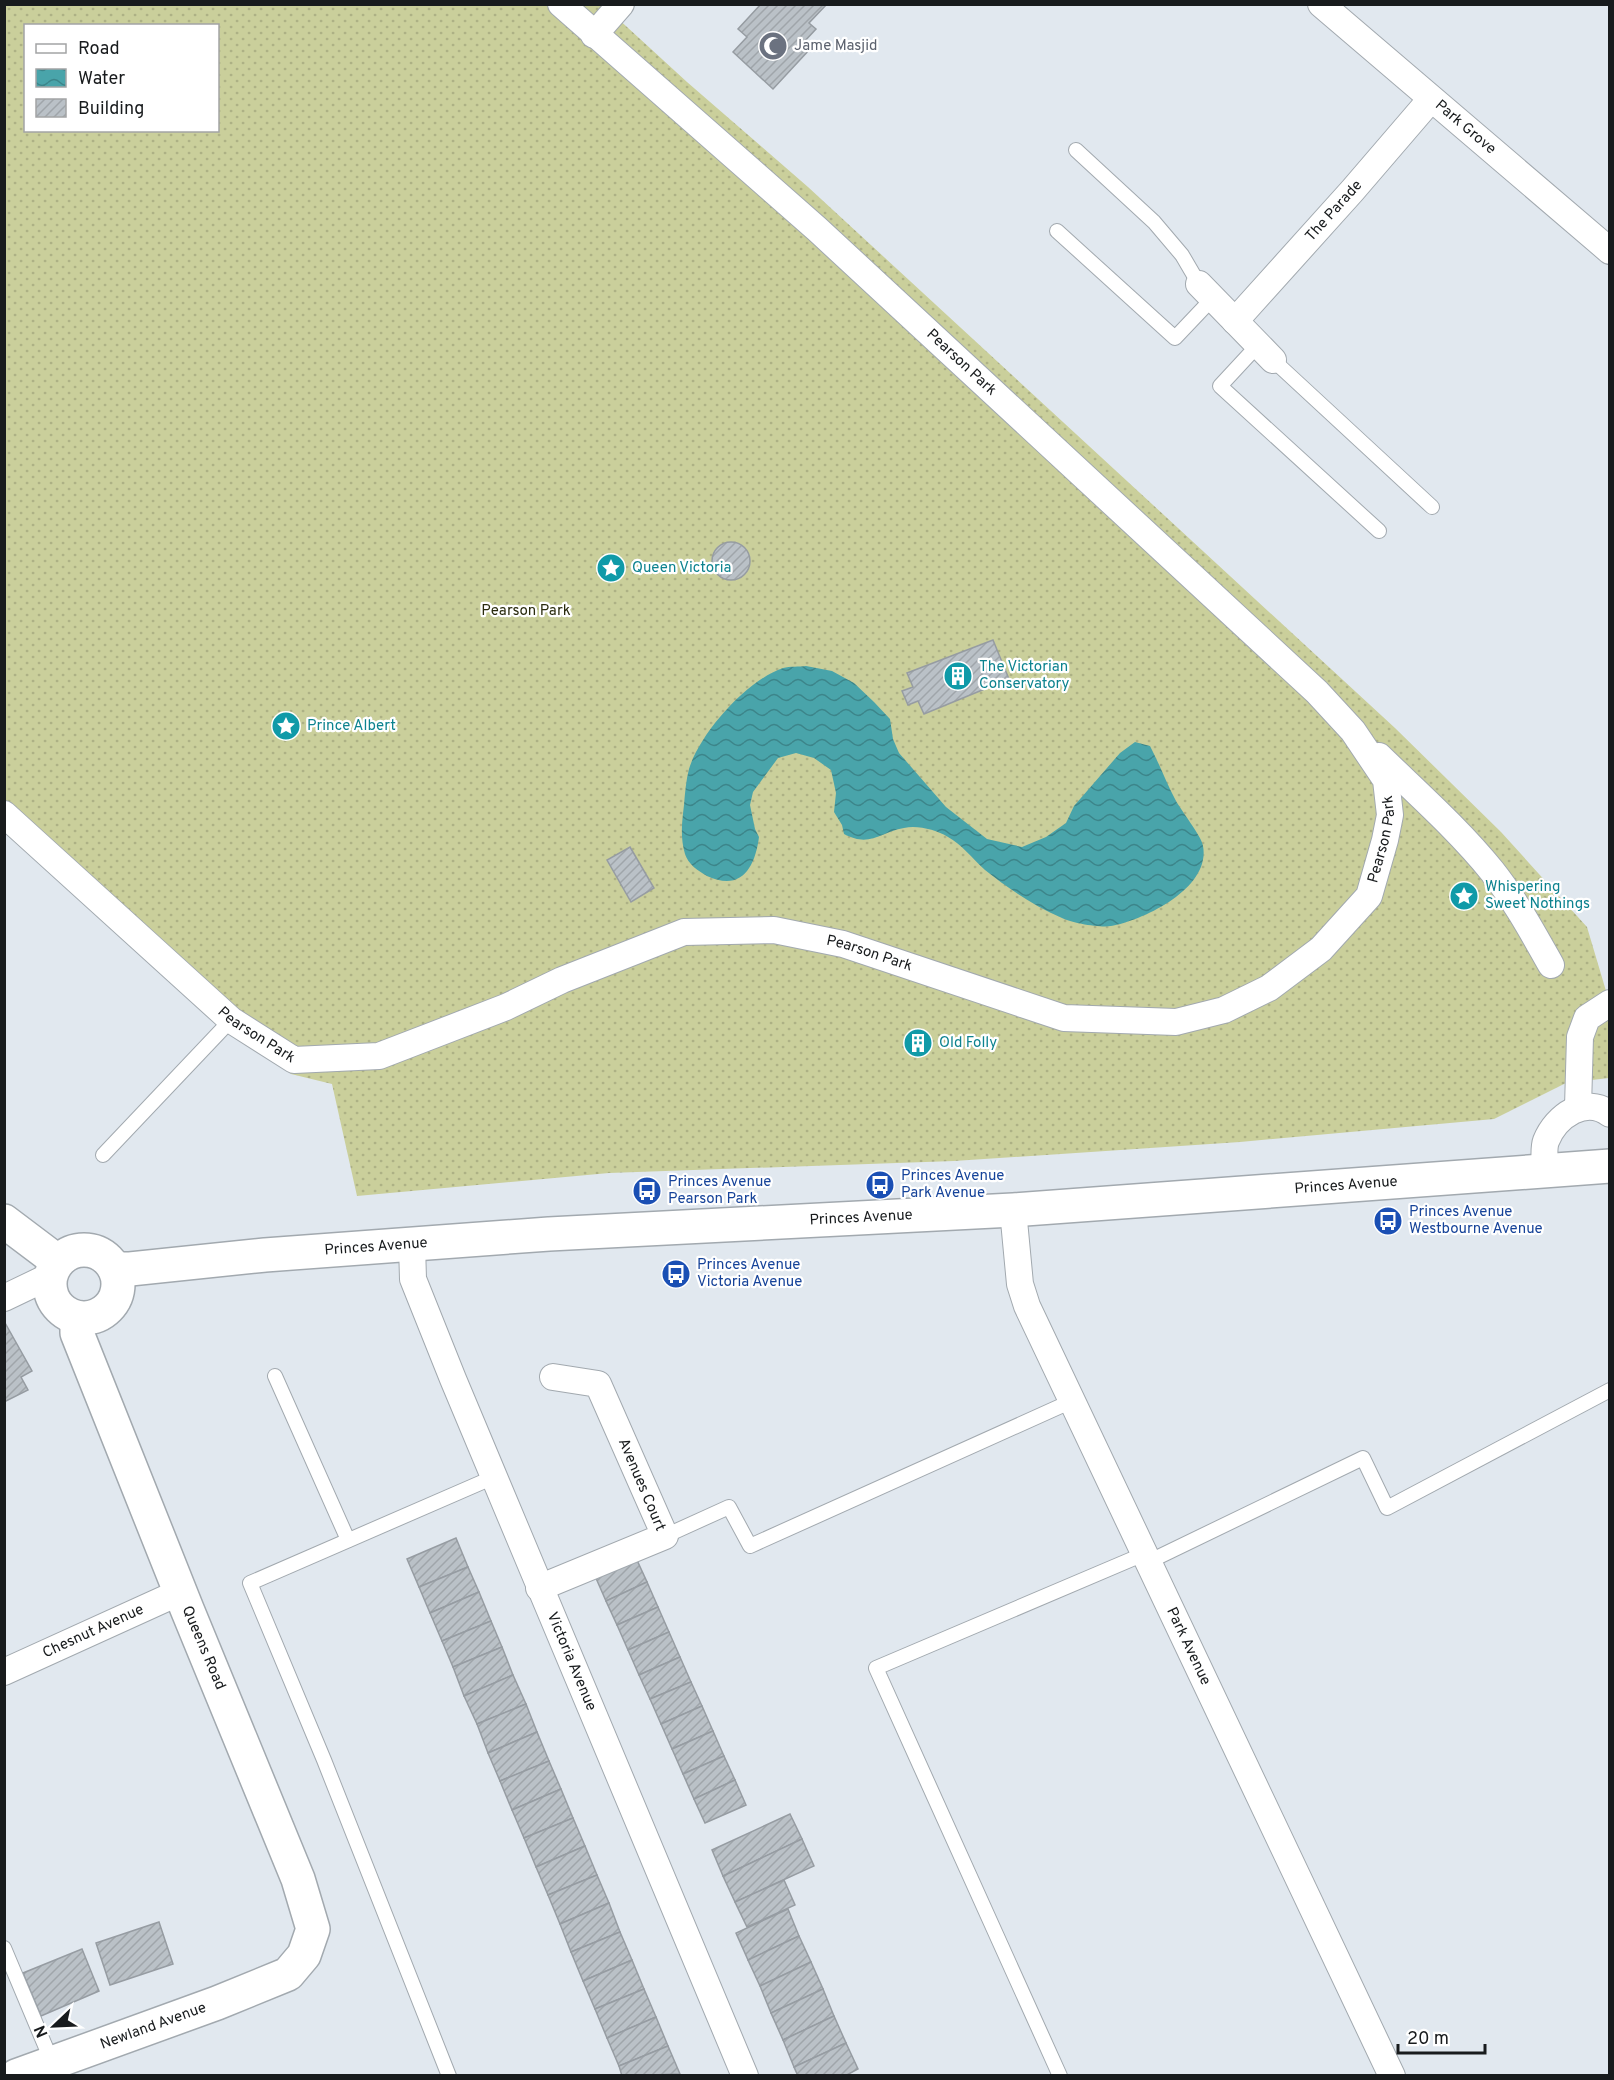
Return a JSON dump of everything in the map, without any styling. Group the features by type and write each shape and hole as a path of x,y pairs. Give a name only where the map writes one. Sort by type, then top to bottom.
{"street":[{"name":"Pearson Park","path":"561,4 817,229 1317,692 1491,870 1513,900 1551,965"},
{"path":"594,35 621,4"},
{"name":"Park Grove","path":"1321,4 1610,251"},
{"name":"The Parade","path":"1235,321 1431,99"},
{"path":"1205,291 1265,352"},
{"name":"Pearson Park","path":"4,814 231,1020 294,1060 379,1056 506,1007 562,980 684,932 774,930 843,944 1064,1018 1176,1022 1224,1010 1269,988 1321,948 1369,896 1390,815 1386,780 1353,731"},
{"path":"1578,1107 1580,1037 1587,1018 1610,1003"},
{"path":"1545,1170 1545,1142 1559,1121 1578,1107 1601,1108 1610,1114"},
{"name":"Princes Avenue","path":"115,1269 265,1255 665,1227 1013,1210 1610,1166"},
{"name":"Park Avenue","path":"1013,1210 1020,1284 1027,1306 1392,2076"},
{"path":"4,1221 53,1269"},
{"name":"Victoria Avenue","path":"412,1245 413,1279 539,1588 746,2076"},
{"path":"4,1298 53,1269 66,1253 83,1249 101,1254 111,1262 118,1281 115,1300 106,1311 95,1317 77,1318 63,1311 49,1289 53,1269"},
{"name":"Queens Road","path":"77,1318 77,1333 298,1879 313,1929 304,1955 288,1974"},
{"name":"Avenues Court","path":"539,1588 665,1536 598,1384 553,1377"},
{"name":"Chesnut Avenue","path":"4,1672 180,1592"},
{"name":"Newland Avenue","path":"15,2076 66,2064 288,1974"}],"lane":[{"path":"1057,231 1175,338 1205,291 1182,255 1154,222 1076,150"},
{"path":"1379,531 1220,386 1265,352 1432,507"},
{"path":"103,1155 231,1020"},
{"path":"275,1376 348,1540"},
{"path":"1060,2076 876,1668 1146,1558 1363,1458 1387,1508 1610,1390"},
{"path":"665,1536 729,1507 750,1546 1072,1401"},
{"path":"449,2076 324,1760 250,1583 494,1477"},
{"path":"4,1948 66,2064"}],"green space":[{"name":"Pearson Park","path":"4,5 603,5 687,82 808,187 1395,728 1501,832 1587,927 1609,1001 1609,1078 1566,1083 1494,1119 1240,1142 954,1161 609,1173 357,1196 332,1084 291,1074 188,983 5,813"}],"water":[{"path":"806,666 832,671 854,683 874,702 890,719 893,739 899,753 946,807 987,839 1022,847 1046,837 1066,823 1074,806 1120,753 1135,742 1150,746 1175,799 1195,829 1203,846 1203,861 1197,875 1172,900 1125,923 1093,926 1072,922 1042,908 1013,890 985,870 958,844 938,832 909,827 861,840 844,834 842,825 834,812 836,793 831,770 814,758 796,753 778,758 753,792 750,805 759,837 750,867 737,879 729,881 707,876 688,861 682,842 686,782 695,755 714,724 740,696 769,674 783,668"}],"building":[{"name":"Jame Masjid","path":"761,4 827,4 809,23 816,29 803,43 810,49 773,89 733,52 747,37 738,29"},
{"path":"731,542 745,547 750,561 745,575 731,580 717,575 712,561 717,547"},
{"name":"The Victorian Conservatory","path":"993,640 1009,679 924,714 918,701 908,705 902,691 913,687 907,673"},
{"path":"630,847 654,888 631,902 607,860"},
{"name":"Old Folly","path":"918,1030 926,1034 930,1042 926,1050 918,1054 910,1050 906,1042 910,1034"},
{"path":"4,1321 32,1371 21,1377 28,1390 4,1402"},
{"path":"456,1538 468,1567 419,1587 407,1559"},
{"path":"636,1558 647,1582 606,1601 595,1576"},
{"path":"468,1567 479,1592 430,1613 419,1587"},
{"path":"647,1582 658,1607 617,1625 606,1601"},
{"path":"479,1592 491,1621 442,1641 430,1613"},
{"path":"658,1607 669,1632 628,1650 617,1625"},
{"path":"491,1621 502,1647 453,1667 442,1641"},
{"path":"669,1632 680,1657 639,1675 628,1650"},
{"path":"502,1647 513,1675 464,1696 453,1667"},
{"path":"680,1657 691,1682 650,1699 639,1675"},
{"path":"513,1675 526,1704 477,1724 464,1696"},
{"path":"691,1682 702,1706 661,1724 650,1699"},
{"path":"526,1704 537,1732 488,1753 477,1724"},
{"path":"702,1706 713,1731 672,1749 661,1724"},
{"path":"713,1731 724,1756 683,1774 672,1749"},
{"path":"537,1732 549,1761 500,1781 488,1753"},
{"path":"724,1756 735,1780 694,1799 683,1774"},
{"path":"549,1761 561,1789 512,1810 500,1781"},
{"path":"735,1780 746,1805 705,1823 694,1799"},
{"path":"561,1789 573,1818 524,1838 512,1810"},
{"path":"790,1814 802,1839 723,1876 712,1850"},
{"path":"573,1818 585,1846 536,1867 524,1838"},
{"path":"802,1839 814,1866 735,1902 723,1876"},
{"path":"585,1846 597,1875 548,1895 536,1867"},
{"path":"597,1875 609,1903 560,1924 548,1895"},
{"path":"784,1880 795,1905 747,1927 735,1902"},
{"path":"609,1903 620,1932 571,1952 560,1924"},
{"path":"788,1909 799,1936 748,1960 736,1933"},
{"path":"159,1922 173,1964 110,1985 96,1943"},
{"path":"620,1932 632,1960 583,1981 571,1952"},
{"path":"799,1936 811,1962 760,1986 748,1960"},
{"path":"82,1949 99,1991 41,2016 23,1973"},
{"path":"632,1960 644,1989 595,2009 583,1981"},
{"path":"811,1962 823,1989 771,2013 760,1986"},
{"path":"644,1989 656,2017 607,2038 595,2009"},
{"path":"823,1989 834,2016 783,2040 771,2013"},
{"path":"834,2016 846,2043 794,2067 783,2040"},
{"path":"656,2017 668,2046 619,2066 607,2038"},
{"path":"846,2043 858,2069 845,2076 798,2076 794,2067"},
{"path":"668,2046 680,2074 622,2076 619,2066"}],"place":[{"name":"Jame Masjid","path":"773,46"},
{"name":"Queen Victoria","path":"611,568"},
{"name":"The Victorian Conservatory","path":"958,676"},
{"name":"Prince Albert","path":"286,726"},
{"name":"Whispering Sweet Nothings","path":"1464,896"},
{"name":"Old Folly","path":"918,1043"},
{"name":"Princes Avenue Park Avenue","path":"880,1185"},
{"name":"Princes Avenue Pearson Park","path":"647,1191"},
{"name":"Princes Avenue Westbourne Avenue","path":"1388,1221"},
{"name":"Princes Avenue Victoria Avenue","path":"676,1274"}]}
